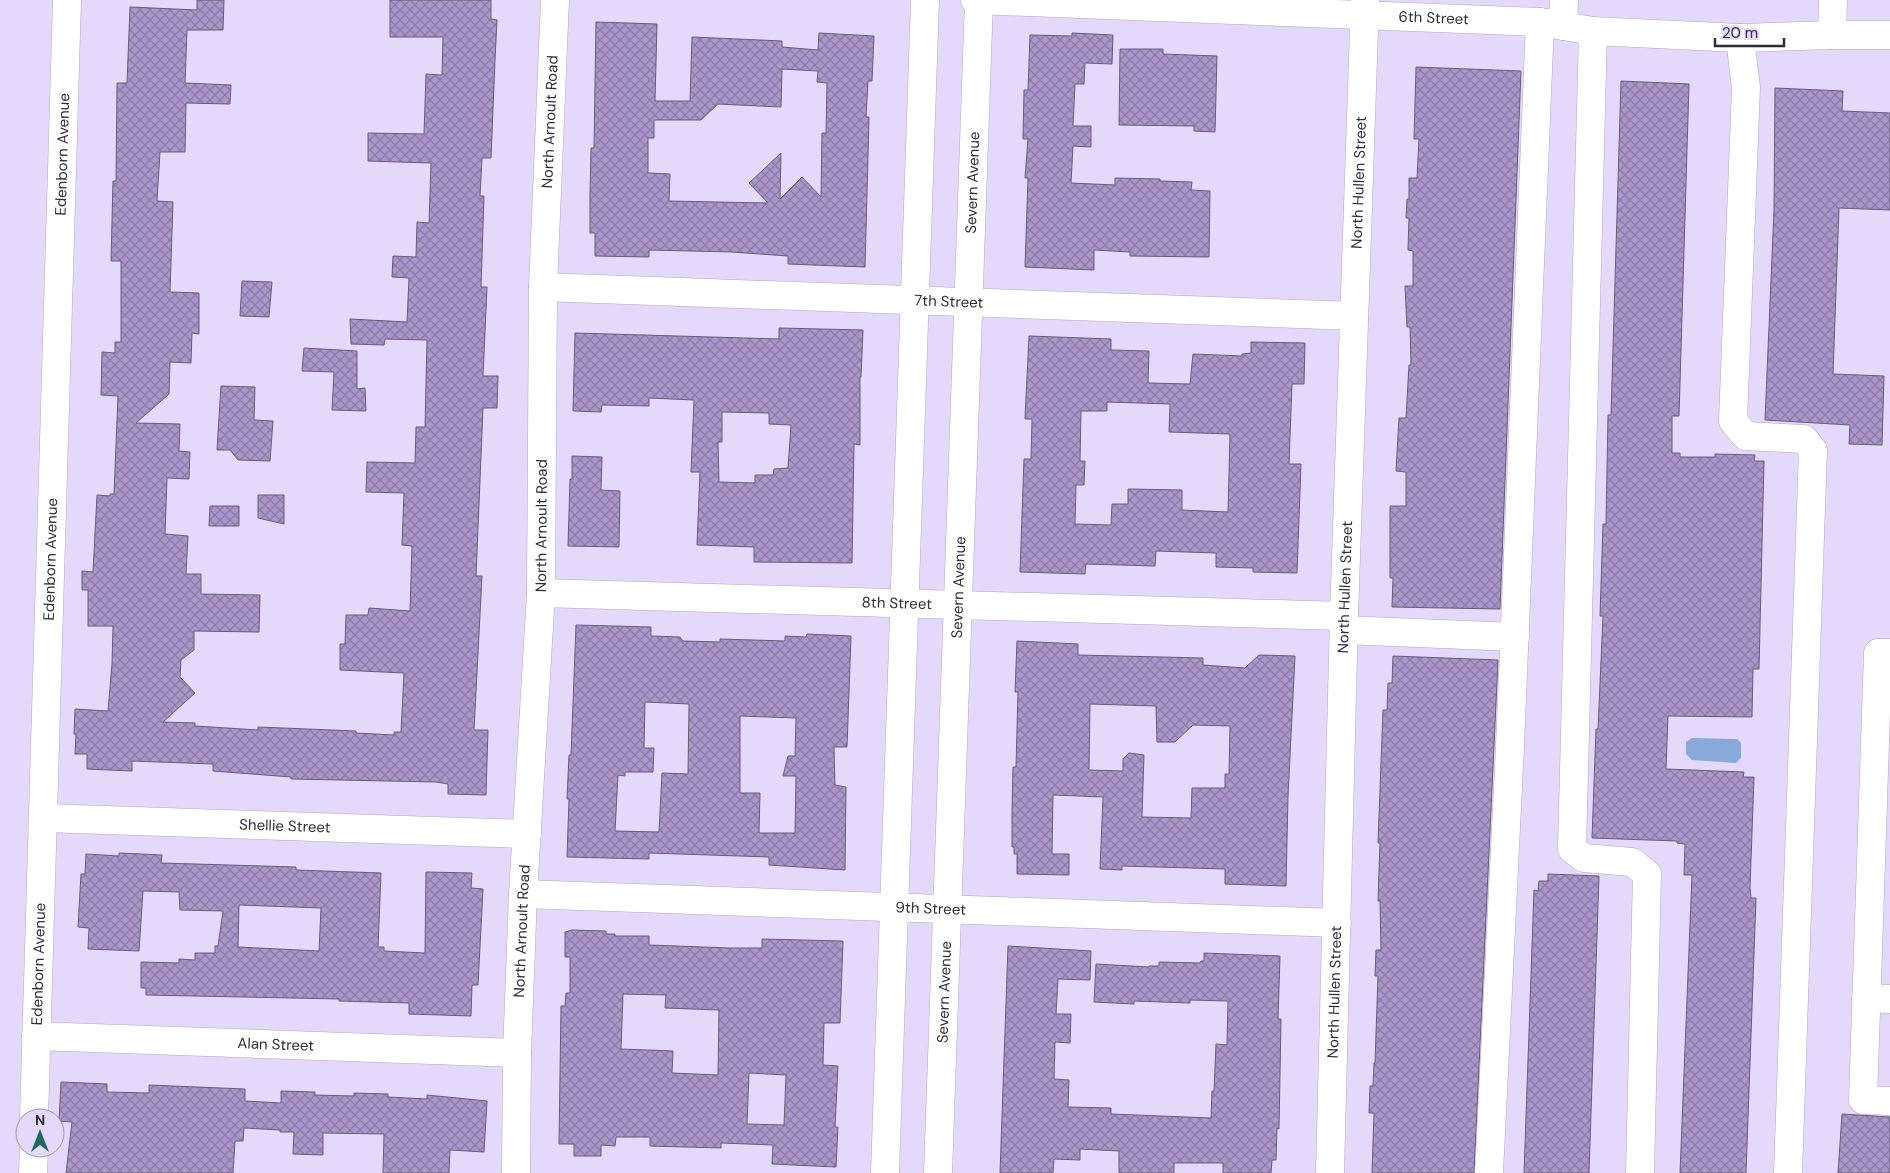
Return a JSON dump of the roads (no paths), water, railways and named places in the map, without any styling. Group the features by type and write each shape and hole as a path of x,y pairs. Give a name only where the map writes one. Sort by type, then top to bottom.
{"street":[{"name":"Edenborn Avenue","path":"34,1108 67,0"},
{"name":"North Arnoult Road","path":"516,1173 517,1053 523,894 540,593 543,287 555,0"},
{"path":"885,1173 925,0"},
{"name":"6th Street","path":"977,0 1365,8 1556,16 1593,31 1740,38 1832,34 1890,35"},
{"name":"Severn Avenue","path":"938,1173 977,0"},
{"path":"1832,34 1833,0"},
{"name":"North Hullen Street","path":"1330,1173 1344,623 1365,8"},
{"path":"1488,1173 1515,638 1556,16"},
{"path":"1593,31 1572,849 1584,858 1632,862 1647,874 1640,1173"},
{"path":"1740,38 1746,88 1733,421 1746,436 1804,438 1813,450 1788,1173"},
{"name":"7th Street","path":"543,287 1354,316"},
{"name":"8th Street","path":"540,593 958,606 1344,623 1515,638"},
{"path":"1884,653 1878,998 1863,1100 1890,1100"},
{"name":"Shellie Street","path":"44,818 527,834"},
{"name":"9th Street","path":"523,894 894,909 1337,923"},
{"name":"Alan Street","path":"36,1036 517,1053"},
{"path":"33,1173 34,1158"}],"water":[{"path":"1692,738 1737,739 1741,743 1741,758 1736,763 1692,760 1686,754 1686,742"}]}
